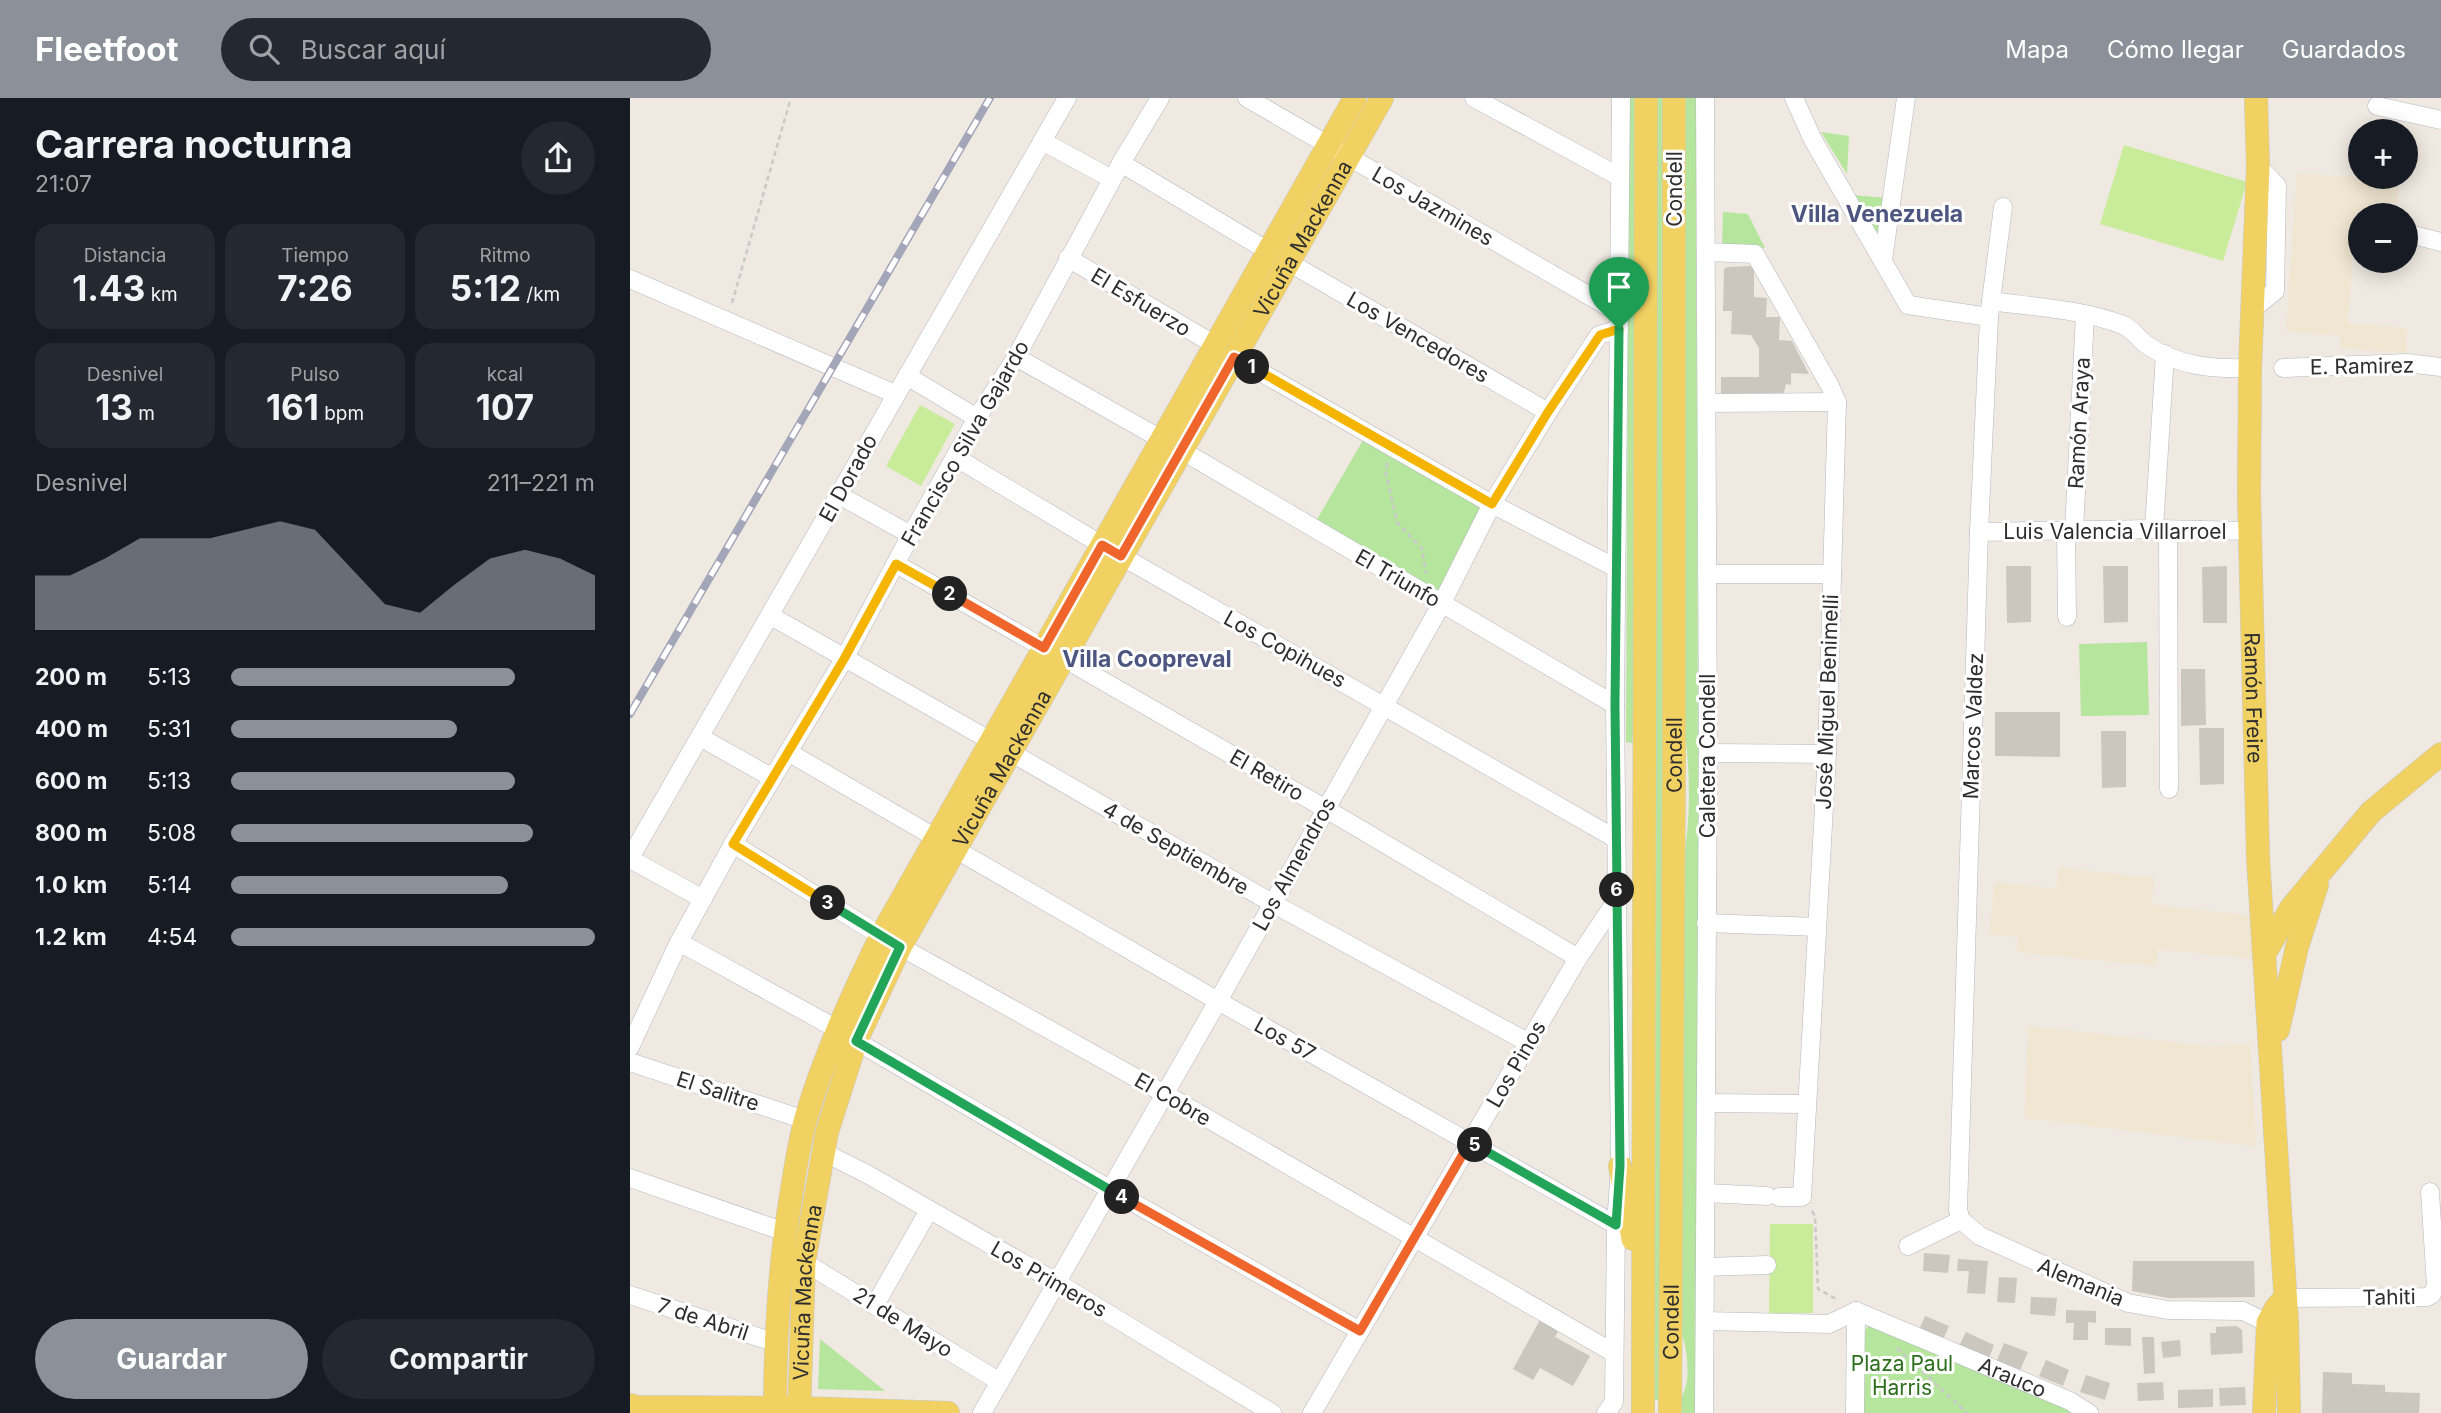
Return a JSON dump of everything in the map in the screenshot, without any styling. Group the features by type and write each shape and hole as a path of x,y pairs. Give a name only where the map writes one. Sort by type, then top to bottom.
{"main road":[{"name":"Vicuña Mackenna","path":"775,1410 776,1343 785,1232 805,1120 890,942 1278,257 1328,146 1354,98"},
{"name":"Vicuña Mackenna","path":"1278,257 1348,158 1382,98"},
{"name":"Condell","path":"1643,1413 1646,98"},
{"name":"Condell","path":"1671,1413 1674,98"},
{"name":"Ramón Freire","path":"2256,98 2258,166 2250,369 2250,531 2261,899 2288,1350 2289,1413"},
{"path":"2265,953 2291,908 2371,812 2441,754"},
{"path":"2273,1075 2284,1001 2309,908 2324,867"},
{"path":"2261,899 2276,906 2291,908"},
{"name":"Vicuña Mackenna","path":"799,1410 804,1262 846,1035"},
{"path":"1620,1166 1643,1297"},
{"path":"2264,1413 2268,1323 2285,1298"},
{"path":"2268,1323 2278,1332 2288,1350"},
{"path":"634,1408 948,1413"}],"street":[{"name":"El Dorado","path":"630,858 1067,98"},
{"name":"Francisco Silva Gajardo","path":"630,1047 636,1019 733,844 844,659 911,535 977,418 1016,357 1068,258 1160,98"},
{"name":"Los Jazmines","path":"1247,98 1619,321"},
{"path":"1474,98 1620,177"},
{"path":"1606,1413 1614,1402 1616,1225 1620,1166 1615,705 1621,98"},
{"name":"Caletera Condell","path":"1704,1413 1708,753 1705,98"},
{"path":"1794,98 1813,140 1908,305 2085,315 2126,326 2148,346 2176,360 2208,369 2250,369"},
{"path":"1883,260 1906,98"},
{"path":"2377,106 2441,120"},
{"path":"1042,141 1112,179"},
{"name":"Los Vencedores","path":"1121,163 1278,257 1548,412"},
{"name":"Marcos Valdez","path":"1961,1220 1957,1191 1979,532 1990,309 2003,207"},
{"path":"2418,236 2441,242"},
{"name":"José Miguel Benimelli","path":"1706,252 1755,254 1837,402 1827,754 1802,1197"},
{"name":"El Esfuerzo","path":"1068,258 1492,504 1616,568"},
{"path":"630,279 895,394"},
{"name":"Ramón Araya","path":"2067,617 2070,530 2085,315"},
{"name":"Los Almendros","path":"982,1413 1326,809 1384,705 1436,599 1548,412 1600,335 1619,321"},
{"path":"2165,354 2161,530 2169,789"},
{"name":"El Triunfo","path":"1016,357 1615,705"},
{"name":"E. Ramirez","path":"2283,368 2407,363 2441,366"},
{"path":"907,376 977,418"},
{"path":"1707,403 1837,402"},
{"name":"Los Copihues","path":"955,457 1111,551 1616,839"},
{"path":"839,495 911,535"},
{"name":"Luis Valencia Villarroel","path":"1979,532 2250,531"},
{"name":"El Retiro","path":"896,564 1326,809 1578,958"},
{"path":"1707,574 1832,574"},
{"name":"4 de Septiembre","path":"771,616 1272,903 1529,1043"},
{"path":"700,737 771,778"},
{"name":"Los 57","path":"788,752 1218,1001 1616,1225"},
{"path":"1708,753 1827,754"},
{"name":"El Cobre","path":"733,844 890,942 1164,1094 1614,1353"},
{"path":"630,858 703,899"},
{"name":"Los Pinos","path":"1312,1413 1578,958 1618,898"},
{"path":"1706,923 1817,926"},
{"path":"679,942 1360,1331"},
{"name":"El Salitre","path":"630,1062 805,1120"},
{"path":"1706,1103 1807,1104"},
{"name":"Los Primeros","path":"823,1152 867,1174 1056,1282 1272,1413"},
{"path":"630,1178 785,1232"},
{"name":"Tahiti","path":"2285,1298 2427,1297 2432,1294 2436,1286 2430,1192"},
{"path":"1706,1194 1802,1197"},
{"path":"875,1305 929,1210"},
{"path":"1908,1246 1961,1220"},
{"name":"Alemania","path":"1961,1220 1980,1236 2128,1303 2168,1310 2243,1311 2268,1323"},
{"name":"21 de Mayo","path":"804,1262 1000,1382"},
{"path":"1705,1267 1767,1265"},
{"name":"7 de Abril","path":"630,1295 776,1343"},
{"path":"1705,1321 1829,1324 1856,1311 1855,1413"},
{"name":"Arauco","path":"1856,1311 2070,1401 2089,1413"}],"path":[{"path":"727,320 790,102"},
{"path":"1388,445 1386,474 1397,522 1422,549 1436,599"},
{"path":"1802,1197 1815,1216 1818,1289 1856,1311"},
{"path":"1897,1348 1967,1413"}],"shaded area":[{"path":"2297,174 2348,176 2348,189 2398,189 2397,203 2348,203 2348,273 2351,273 2348,323 2407,328 2406,353 2340,348 2340,335 2286,332"},
{"path":"2059,868 2154,878 2152,905 2253,916 2254,959 2158,949 2156,966 2017,952 2018,937 1989,934 1995,882 2056,889"},
{"path":"2028,1026 2215,1047 2250,1043 2256,1146 2025,1118"}],"green space":[{"path":"1629,98 1641,98 1632,743 1626,742"},
{"path":"1656,98 1667,98 1664,1400 1653,1400"},
{"path":"1683,98 1696,98 1700,1413 1679,1413 1688,1373 1686,1349 1680,1329 1683,860 1689,803 1682,708"},
{"path":"1821,132 1849,136 1847,174"},
{"path":"2124,145 2247,182 2223,261 2100,224"},
{"path":"1852,195 1887,198 1882,239"},
{"path":"1723,212 1748,214 1765,248 1722,244"},
{"path":"920,405 955,424 921,486 886,466"},
{"path":"1366,435 1489,508 1442,595 1315,523"},
{"path":"2147,642 2149,715 2081,716 2079,644"},
{"path":"1770,1224 1813,1224 1813,1313 1769,1313"},
{"name":"Plaza Paul Harris","path":"1877,1322 2076,1413 1863,1413 1862,1335 1868,1326"},
{"path":"820,1339 885,1391 818,1389"}],"building":[{"path":"1750,266 1754,269 1754,297 1767,298 1766,317 1780,317 1779,340 1792,341 1809,374 1791,373 1791,385 1786,384 1782,400 1721,399 1721,377 1759,377 1759,348 1751,335 1731,334 1732,311 1723,311 1724,269"},
{"path":"2006,566 2031,566 2031,622 2007,623"},
{"path":"2103,566 2128,566 2128,622 2104,623"},
{"path":"2227,566 2227,623 2203,623 2202,567"},
{"path":"2181,669 2205,669 2206,725 2181,726"},
{"path":"1995,712 2060,712 2060,757 1995,756"},
{"path":"2199,728 2224,728 2224,784 2200,785"},
{"path":"2101,731 2126,731 2126,787 2102,788"},
{"path":"1924,1253 1950,1255 1948,1273 1923,1271"},
{"path":"1958,1259 1988,1261 1985,1294 1967,1293 1969,1271 1957,1271"},
{"path":"2133,1261 2254,1261 2255,1297 2168,1298 2132,1291"},
{"path":"1999,1277 2017,1278 2015,1303 1997,1302"},
{"path":"2031,1297 2057,1298 2055,1316 2030,1314"},
{"path":"2066,1310 2096,1311 2096,1323 2088,1322 2088,1340 2073,1340 2074,1323 2066,1323"},
{"path":"1925,1316 1949,1326 1942,1342 1918,1332"},
{"path":"1541,1318 1560,1328 1555,1337 1590,1356 1573,1386 1540,1368 1533,1380 1513,1369"},
{"path":"2237,1326 2242,1330 2243,1353 2211,1355 2210,1333 2216,1333 2216,1327"},
{"path":"2105,1328 2131,1328 2131,1346 2105,1345"},
{"path":"1966,1332 1994,1345 1988,1361 1958,1348"},
{"path":"2142,1337 2154,1337 2155,1373 2144,1374"},
{"path":"2180,1340 2181,1356 2163,1358 2161,1342"},
{"path":"2004,1343 2028,1352 2018,1375 1995,1365"},
{"path":"2046,1360 2069,1370 2063,1386 2039,1376"},
{"path":"2323,1372 2352,1373 2352,1384 2385,1385 2385,1392 2420,1393 2419,1413 2322,1413"},
{"path":"2086,1375 2110,1383 2105,1400 2080,1392"},
{"path":"2163,1382 2164,1400 2138,1401 2137,1383"},
{"path":"2245,1387 2246,1405 2220,1406 2219,1388"},
{"path":"2213,1389 2213,1407 2178,1408 2178,1390"}],"railway":[{"path":"630,714 990,98"}],"district":[{"name":"Villa Venezuela","path":"1877,214"},
{"name":"Villa Coopreval","path":"1147,659"}],"route":[{"path":"1619,329 1615,705 1620,1166 1616,1225 1470,1142 1360,1331 856,1041 900,947 733,844 844,659 896,564 1044,648 1102,545 1121,556 1234,357 1492,504 1548,412 1600,335 1619,329"}]}
